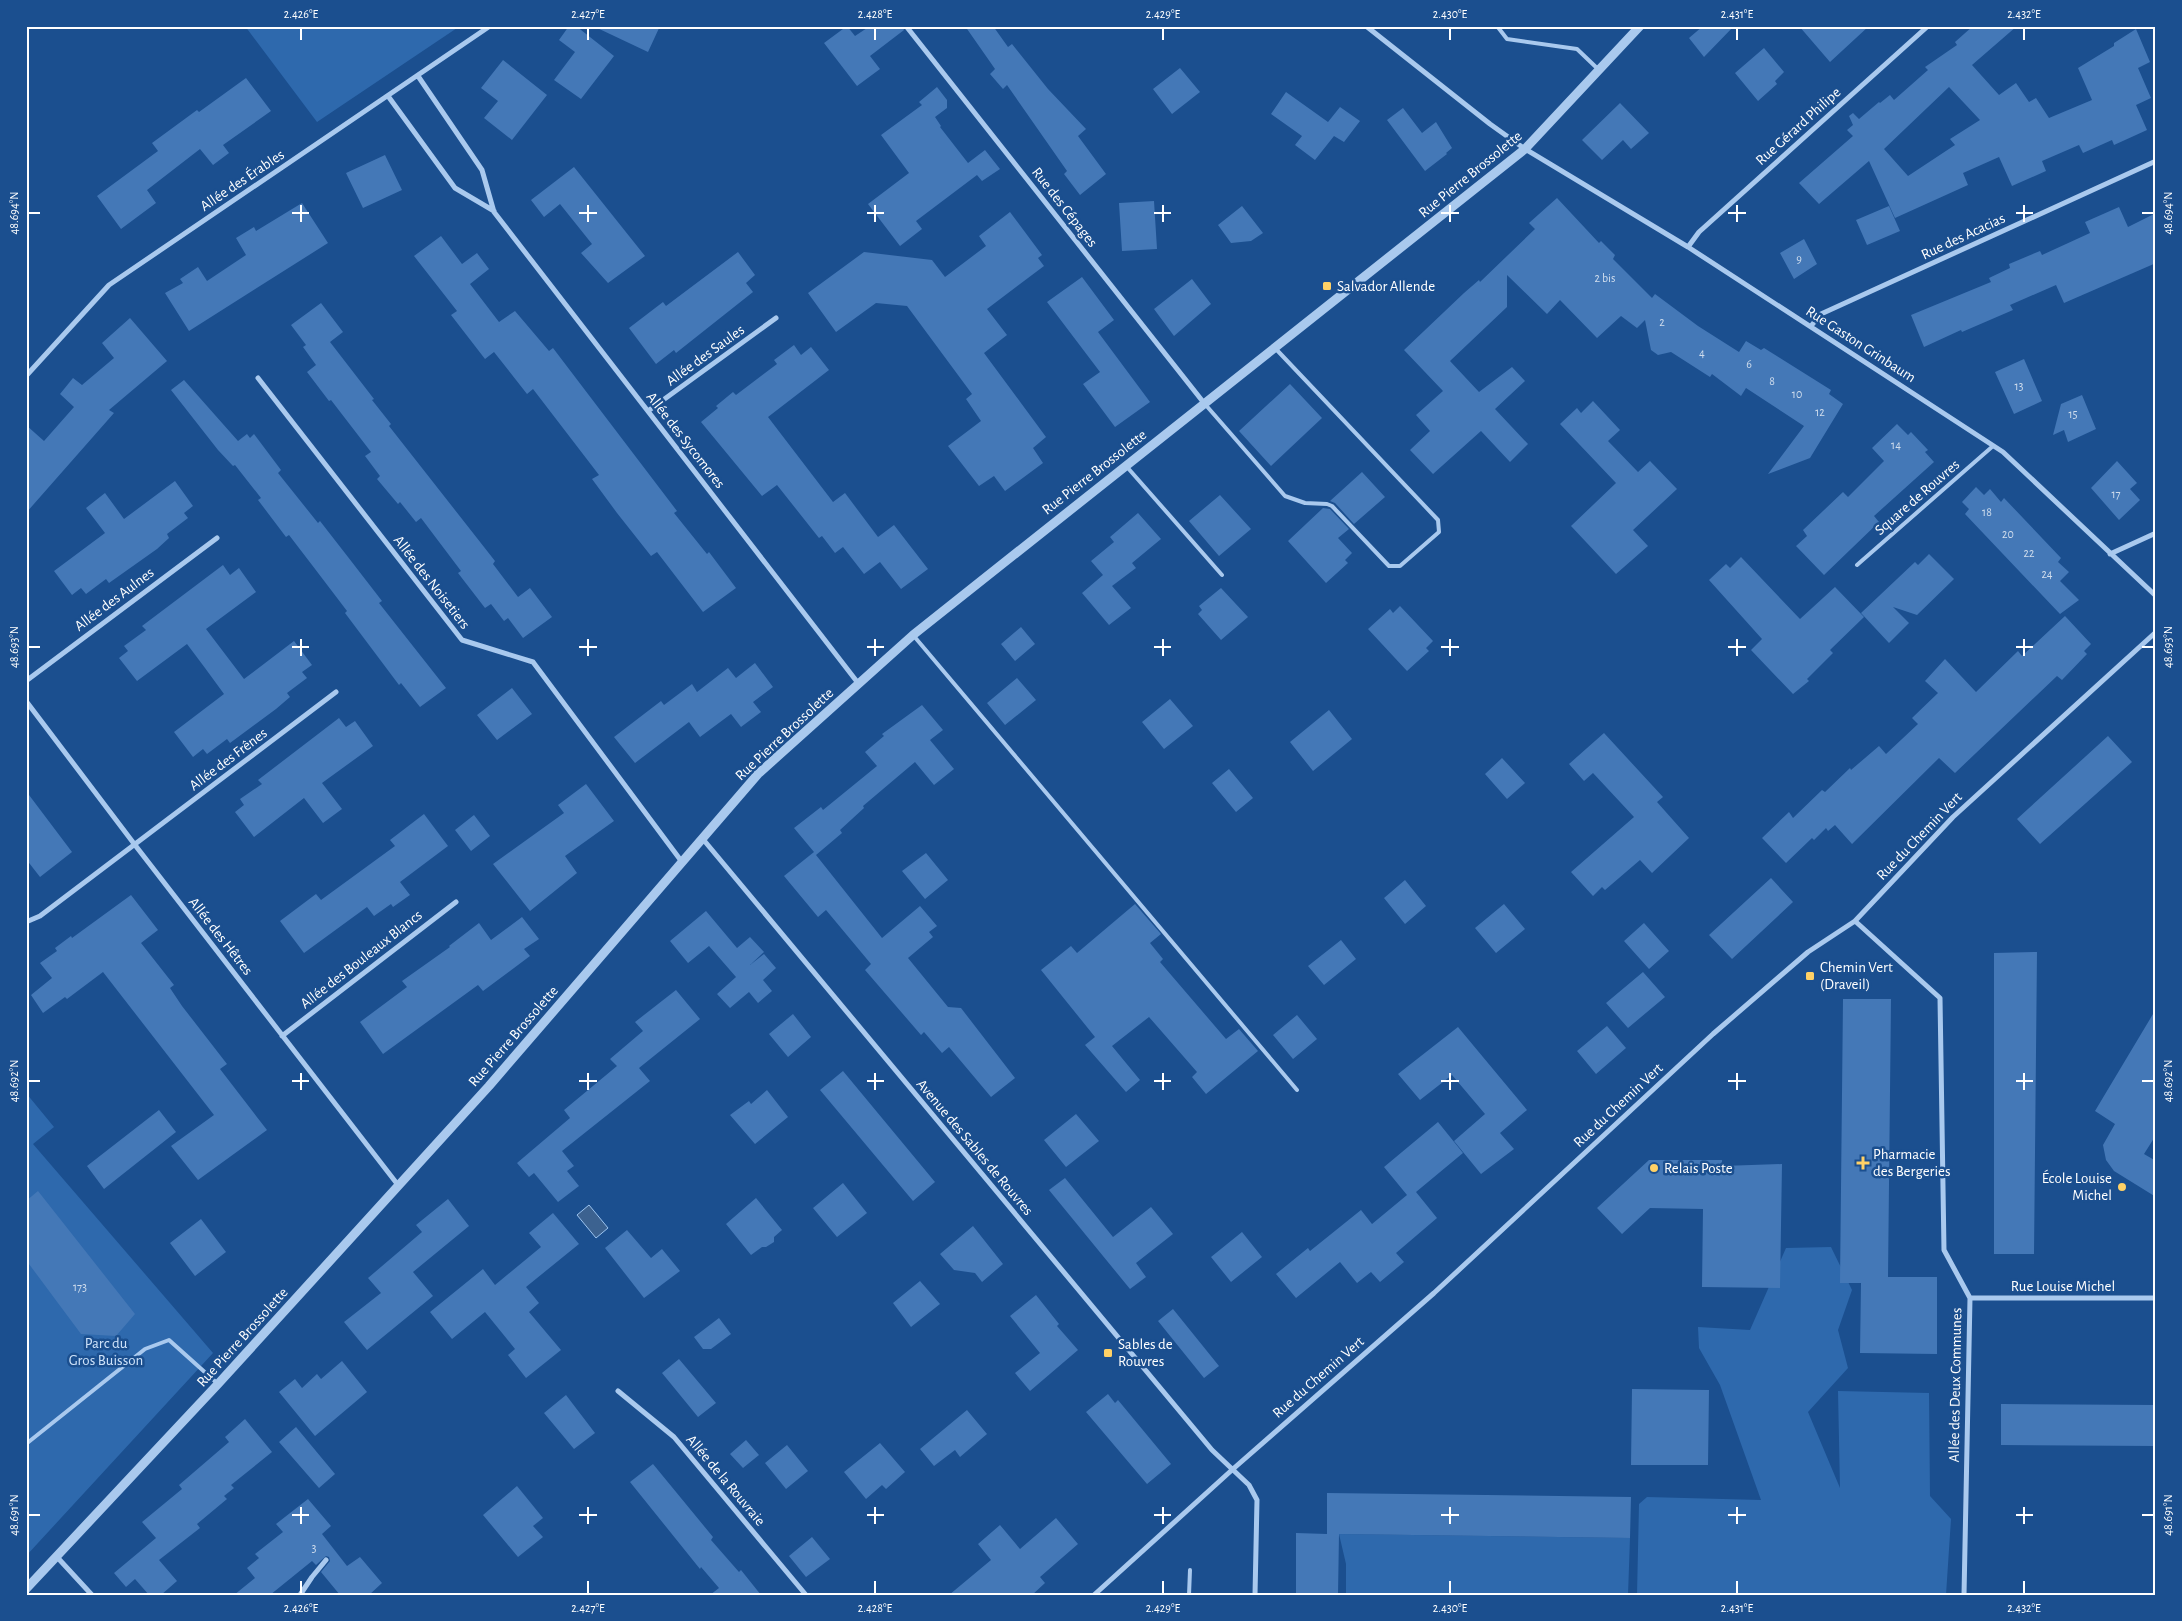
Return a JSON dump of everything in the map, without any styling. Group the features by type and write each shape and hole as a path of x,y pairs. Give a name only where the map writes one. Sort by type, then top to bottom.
{"street":[{"name":"Allée des Érables","path":"26,376 109,285 490,26"},
{"name":"Rue des Cépages","path":"906,26 1204,403"},
{"name":"Rue Gaston Grinbaum","path":"1366,26 1490,124 1525,149 1688,247 2003,452 2156,596"},
{"name":"Rue Pierre Brossolette","path":"26,1589 218,1384 489,1086 758,774 913,635 1525,149 1640,26"},
{"name":"Rue Gérard Philipe","path":"1688,247 1699,232 1928,26"},
{"name":"Allée des Sycomores","path":"418,76 482,170 494,212"},
{"name":"Allée des Sycomores","path":"388,96 455,188 494,212 858,683"},
{"name":"Rue des Acacias","path":"1811,326 1821,314 2156,161"},
{"name":"Allée des Saules","path":"648,411 776,318"},
{"name":"Allée des Noisetiers","path":"258,378 462,640 533,662 682,862"},
{"path":"2110,554 2156,533"},
{"name":"Allée des Aulnes","path":"26,681 217,538"},
{"name":"Rue du Chemin Vert","path":"1094,1595 1233,1469 1434,1293 1620,1119 1768,986 1808,952 1855,921 1953,817 2156,632"},
{"name":"Allée des Frênes","path":"26,922 40,916 336,692"},
{"name":"Allée des Hêtres","path":"26,701 398,1185"},
{"name":"Avenue des Sables de Rouvres","path":"702,838 1212,1450 1249,1484 1257,1500 1255,1595"},
{"name":"Allée des Bouleaux Blancs","path":"282,1036 456,902"},
{"name":"Allée des Deux Communes","path":"1855,921 1940,998 1944,1250 1970,1298 1964,1595"},
{"name":"Rue Louise Michel","path":"1970,1298 2156,1298"},
{"name":"Allée de la Rouvraie","path":"618,1391 674,1437 806,1595"},
{"path":"57,1557 92,1595"},
{"path":"300,1595 312,1576 326,1560"}],"lane":[{"path":"1497,26 1507,39 1577,49 1599,70"},
{"path":"1204,403 1285,496 1305,503 1328,504 1332,506 1389,566 1400,566 1439,532 1438,520 1274,347"},
{"name":"Square de Rouvres","path":"1857,565 1993,446"},
{"path":"1126,465 1222,574"},
{"path":"913,635 1297,1090"},
{"path":"26,1444 145,1349 169,1340 218,1384"},
{"path":"1189,1595 1190,1570"}],"green space":[{"path":"245,26 455,26 457,28 317,122"},
{"name":"Parc du Gros Buisson","path":"26,1093 54,1127 33,1144 213,1353 26,1556"},
{"path":"1831,1247 1852,1290 1838,1330 1848,1368 1808,1412 1840,1488 1838,1391 1929,1393 1930,1496 1951,1519 1946,1595 1637,1595 1639,1504 1647,1497 1761,1500 1720,1385 1699,1348 1698,1327 1750,1330 1786,1248"},
{"path":"1339,1534 1630,1538 1628,1595 1346,1595 1346,1564"}],"shaded area":[{"path":"589,1205 608,1228 596,1238 577,1215"}],"building":[{"path":"569,26 576,26 614,56 581,99 554,80 575,52 559,40"},
{"path":"593,26 660,26 648,52"},
{"path":"847,26 855,36 870,26 902,26 904,30 870,56 880,69 857,86 824,43"},
{"path":"965,26 993,26 1008,47 1012,44 1048,89 1086,129 1078,136 1106,174 1080,195 1064,174 1067,171 1007,85 1003,89 990,74 995,69"},
{"path":"1703,26 1734,26 1704,57 1689,38"},
{"path":"1799,26 1869,26 1830,62"},
{"path":"1973,26 2017,26 1972,65 1999,95 2016,83 2029,102 2036,98 2049,118 2092,100 2078,68 2114,46 2114,43 2136,29 2150,62 2138,68 2151,98 2136,105 2147,130 2114,145 2112,140 2083,153 2079,145 2042,161 2046,171 2012,186 1999,157 1963,173 1968,185 1895,218 1869,161 1819,204 1799,183 1853,136 1847,130 1853,125 1849,116 1853,113 1859,119 1890,95 1894,100 1928,70 1925,67 1957,45 1955,42","holes":["1949,87 1980,120 1950,139 1955,145 1908,176 1884,149"]},
{"path":"1764,48 1784,72 1775,81 1777,84 1758,101 1735,73"},
{"path":"503,60 547,95 512,140 484,118 498,101 481,88"},
{"path":"1180,68 1200,92 1172,114 1153,89"},
{"path":"246,78 271,111 223,145 229,153 213,165 200,149 147,190 156,203 121,229 97,196 158,151 152,143 197,110 199,112"},
{"path":"937,87 947,100 947,108 935,117 940,127 968,163 985,150 1000,169 982,181 977,175 916,221 922,229 900,246 868,204 909,173 881,135 922,105 919,102"},
{"path":"1286,92 1328,122 1340,107 1360,121 1344,142 1334,136 1315,160 1295,145 1302,136 1271,114"},
{"path":"1620,103 1649,133 1631,149 1623,140 1602,160 1582,140"},
{"path":"1403,108 1422,133 1436,122 1452,148 1425,171 1387,120"},
{"path":"385,155 402,190 363,208 346,173"},
{"path":"574,167 645,256 608,283 581,253 592,244 560,204 544,217 531,200"},
{"path":"1557,198 1599,243 1601,241 1615,255 1613,259 1652,298 1655,294 1698,326 1739,352 1746,341 1761,350 1764,348 1831,390 1829,394 1843,404 1810,458 1768,474 1804,426 1746,388 1741,396 1712,374 1710,377 1671,352 1658,355 1651,350 1645,320 1637,328 1621,316 1597,338 1560,300 1547,314 1507,275 1507,307 1450,361 1479,392 1512,367 1525,381 1495,409 1528,444 1510,462 1481,431 1433,474 1410,450 1430,431 1416,415 1443,391 1404,350 1464,293 1479,280 1480,282 1535,229 1529,223"},
{"path":"1154,201 1157,249 1122,251 1119,203"},
{"path":"302,203 328,243 189,331 165,293 183,283 180,279 198,267 207,281 246,255 236,238 254,227 256,231"},
{"path":"1242,206 1263,233 1251,241 1231,243 1218,225"},
{"path":"1889,206 1900,231 1867,245 1856,220"},
{"path":"2119,207 2128,227 2156,213 2156,263 2064,303 2056,285 2010,305 2013,310 1924,347 1911,315 1991,282 1989,278 2010,268 2009,264 2040,251 2042,255 2090,233 2085,222"},
{"path":"1010,212 1042,255 1038,258 1044,266 987,309 1007,335 984,353 1046,437 1033,448 1043,463 1005,491 994,476 979,486 948,446 981,421 966,399 972,394 907,306 876,303 836,332 808,293 864,252 932,260 945,277 986,246 979,236"},
{"path":"441,236 462,264 477,253 489,269 470,284 499,322 515,311 549,351 553,348 677,511 674,513 707,554 709,552 736,588 703,612 657,552 651,556 617,513 592,479 599,475 533,389 527,394 494,352 485,359 451,315 457,311 414,256"},
{"path":"1804,239 1817,264 1794,279 1780,253"},
{"path":"738,252 755,275 746,283 753,292 676,353 674,350 656,364 629,328 663,302 666,306"},
{"path":"1082,277 1114,320 1098,332 1150,402 1115,427 1083,384 1100,372 1047,302"},
{"path":"1192,279 1211,304 1174,336 1154,309"},
{"path":"321,303 343,332 330,342 374,399 372,400 391,424 389,426 495,561 493,564 518,597 530,588 552,617 523,638 508,618 504,621 491,604 485,608 458,573 461,571 421,518 416,522 400,502 398,504 377,479 380,476 365,456 371,452 307,372 316,365 303,347 306,345 291,325"},
{"path":"130,318 167,361 109,410 114,413 26,513 26,425 44,441 74,407 60,394 73,378 82,385 114,358 102,343"},
{"path":"794,345 801,355 811,347 829,370 768,417 833,502 845,493 878,537 894,525 928,569 901,589 880,562 864,574 843,547 835,553 822,536 819,538 777,485 762,496 701,422 733,392 736,395 777,364 774,360"},
{"path":"2024,359 2042,401 2014,414 1995,372"},
{"path":"184,380 238,441 247,434 250,438 254,434 281,470 278,473 318,523 320,521 382,601 379,603 446,688 420,707 401,683 399,685 312,565 289,535 286,537 258,500 261,498 235,465 233,466 218,450 171,390"},
{"path":"1290,384 1322,418 1271,466 1239,431"},
{"path":"2082,395 2096,429 2068,442 2064,430 2053,435 2061,404"},
{"path":"1593,401 1620,430 1608,441 1638,472 1650,461 1677,489 1633,530 1648,546 1616,574 1571,526 1616,483 1560,424 1577,408 1581,413"},
{"path":"1897,424 1908,435 1911,432 1928,450 1925,452 1934,462 1874,516 1879,522 1824,575 1796,546 1807,536 1803,530 1843,492 1848,497 1884,461 1872,448"},
{"path":"2117,461 2137,483 2130,489 2140,500 2119,520 2091,488"},
{"path":"1362,472 1385,497 1354,524 1335,503 1330,501"},
{"path":"175,481 193,506 184,513 188,518 167,534 169,538 157,549 109,583 106,579 86,594 81,588 72,595 54,571 105,533 86,508 105,493 124,519"},
{"path":"1976,487 1984,495 1990,489 2001,502 2004,498 2061,558 2058,562 2069,572 2060,581 2079,600 2060,614 1965,514 1969,509 1962,502"},
{"path":"1220,495 1251,529 1219,556 1189,521"},
{"path":"1323,508 1330,509 1349,529 1338,538 1352,553 1345,560 1348,563 1326,583 1288,541"},
{"path":"1138,513 1161,539 1132,563 1136,568 1112,586 1131,608 1109,625 1082,593 1103,575 1091,561 1114,542 1110,537"},
{"path":"1929,554 1954,579 1917,615 1893,607 1909,623 1889,643 1861,613 1915,562 1918,565"},
{"path":"1741,557 1800,619 1835,587 1864,617 1830,650 1833,653 1807,679 1809,681 1793,694 1751,650 1762,639 1709,580 1726,564 1730,568"},
{"path":"223,565 230,575 239,568 256,592 206,629 244,679 294,641 312,665 302,672 307,678 287,693 290,697 276,709 230,743 227,739 207,754 203,749 193,757 174,732 224,694 205,668 187,644 137,681 119,658 128,651 124,646 146,630 142,626"},
{"path":"1221,588 1248,617 1221,640 1198,614 1202,610 1199,606"},
{"path":"1400,606 1433,641 1426,648 1429,651 1407,671 1368,629 1390,609 1393,613"},
{"path":"2065,616 2091,644 2084,651 2087,654 2062,680 2057,676 1955,773 1939,758 1852,844 1835,825 1828,831 1826,828 1814,840 1812,838 1786,863 1762,838 1789,812 1793,818 1822,790 1825,792 1850,768 1851,770 1879,746 1886,754 1918,724 1912,718 1938,693 1925,681 1945,659 1976,692 2018,651 2022,656"},
{"path":"1021,627 1035,644 1015,661 1001,644"},
{"path":"755,663 773,687 753,702 761,712 741,727 731,714 700,737 689,722 635,763 614,737 661,701 664,705 692,684 697,692 728,668 736,678"},
{"path":"1017,678 1036,700 1005,725 987,703"},
{"path":"512,688 532,714 497,740 477,715"},
{"path":"1170,699 1193,726 1164,749 1142,722"},
{"path":"922,705 943,730 930,740 954,769 934,785 915,762 863,806 864,808 840,830 842,833 816,855 882,938 920,906 937,926 929,932 933,937 908,958 948,1007 961,1008 1015,1078 991,1097 949,1047 942,1053 924,1032 921,1035 865,970 871,964 826,910 818,917 784,876 814,852 794,828 821,807 823,810 877,766 865,752 884,736 882,734"},
{"path":"1329,710 1352,739 1313,771 1290,742"},
{"path":"339,718 346,727 355,721 373,746 322,783 342,809 323,823 304,798 254,837 235,812 244,805 240,799 262,784 258,780"},
{"path":"1604,733 1663,797 1657,802 1689,838 1652,873 1640,860 1605,890 1602,887 1593,896 1571,872 1634,817 1593,773 1584,781 1569,764"},
{"path":"2108,736 2132,762 2040,844 2017,819"},
{"path":"1502,758 1525,783 1507,799 1485,774"},
{"path":"1229,769 1253,798 1236,812 1212,783"},
{"path":"586,784 614,821 565,856 577,873 530,911 493,864 564,813 558,805"},
{"path":"26,791 72,852 40,877 26,859"},
{"path":"424,814 448,846 400,882 410,895 393,907 391,904 374,916 367,907 304,953 280,921 316,894 321,900 395,846 390,840"},
{"path":"474,815 490,836 471,851 455,830"},
{"path":"926,853 948,880 925,899 902,871"},
{"path":"1771,878 1793,902 1732,959 1709,935"},
{"path":"1405,880 1426,906 1405,924 1384,898"},
{"path":"131,895 158,930 141,943 174,985 170,988 182,1006 227,1064 220,1069 267,1130 198,1180 171,1146 214,1115 103,972 67,999 65,997 43,1013 31,995 52,978 40,963 57,951 55,948 71,936 72,938"},
{"path":"1135,904 1161,934 1150,943 1163,959 1160,962 1226,1039 1239,1029 1258,1051 1206,1094 1192,1077 1197,1072 1149,1017 1112,1046 1140,1080 1126,1092 1085,1045 1095,1037 1041,970 1071,946 1077,953"},
{"path":"1504,904 1525,929 1496,953 1475,928"},
{"path":"706,911 737,948 750,937 764,952 750,965 764,954 776,968 763,980 772,991 758,1003 749,992 730,1008 717,994 736,977 709,946 688,963 670,941"},
{"path":"522,917 539,939 524,949 530,956 483,991 478,985 383,1054 360,1022 407,987 402,981 450,947 479,923 491,940"},
{"path":"1644,923 1669,951 1649,969 1624,941"},
{"path":"1341,940 1356,959 1324,985 1308,966"},
{"path":"2037,952 2034,1254 1994,1254 1994,953"},
{"path":"1643,972 1665,997 1628,1028 1606,1003"},
{"path":"676,990 700,1019 639,1068 650,1081 562,1151 574,1166 567,1171 579,1186 558,1202 534,1173 529,1177 517,1163 570,1118 564,1110 617,1066 610,1059 643,1031 635,1022"},
{"path":"1843,999 1891,999 1888,1277 1937,1277 1937,1354 1860,1353 1861,1283 1840,1283"},
{"path":"2156,1009 2156,1135 2144,1154 2156,1161 2156,1197 2114,1171 2106,1160 2103,1145 2115,1124 2095,1111"},
{"path":"793,1014 811,1037 788,1057 769,1034"},
{"path":"1297,1015 1317,1039 1293,1059 1273,1035"},
{"path":"1607,1026 1626,1048 1596,1074 1577,1051"},
{"path":"1458,1027 1527,1110 1500,1133 1514,1149 1481,1174 1454,1141 1485,1114 1452,1075 1420,1100 1398,1074"},
{"path":"843,1071 935,1182 913,1201 820,1090"},
{"path":"767,1090 788,1117 755,1144 730,1115 749,1101 751,1104"},
{"path":"159,1110 176,1132 104,1189 87,1166"},
{"path":"1076,1114 1099,1141 1066,1167 1044,1140"},
{"path":"1438,1122 1463,1153 1416,1192 1437,1218 1396,1253 1404,1262 1380,1282 1371,1272 1357,1283 1340,1262 1296,1298 1276,1274 1308,1248 1310,1251 1361,1210 1372,1224 1407,1195 1384,1167"},
{"path":"1649,1160 1722,1160 1722,1166 1782,1164 1780,1288 1702,1287 1703,1209 1650,1208 1622,1234 1597,1208"},
{"path":"1065,1178 1113,1237 1151,1207 1173,1234 1136,1263 1146,1277 1130,1289 1049,1190"},
{"path":"843,1183 867,1213 837,1237 813,1208"},
{"path":"38,1191 135,1314 116,1336 81,1334 26,1260 26,1201"},
{"path":"756,1198 782,1230 774,1237 774,1242 766,1247 762,1247 751,1255 726,1224"},
{"path":"448,1199 469,1226 413,1272 433,1296 367,1350 344,1322 381,1293 368,1278 422,1232 416,1225"},
{"path":"553,1213 579,1244 526,1287 539,1303 529,1312 561,1350 526,1378 508,1355 515,1349 485,1312 452,1339 430,1312 483,1269 495,1285 541,1247 529,1233"},
{"path":"201,1219 226,1252 195,1276 170,1243"},
{"path":"973,1226 1003,1264 982,1282 975,1273 954,1270 940,1254"},
{"path":"627,1230 651,1258 662,1249 680,1271 644,1298 605,1248"},
{"path":"1242,1232 1262,1257 1231,1282 1211,1257"},
{"path":"920,1281 940,1304 911,1327 893,1303"},
{"path":"1036,1295 1059,1324 1057,1326 1078,1350 1030,1391 1015,1373 1040,1353 1010,1316"},
{"path":"1173,1309 1219,1366 1204,1378 1158,1321"},
{"path":"719,1318 731,1334 711,1349 703,1349 694,1337"},
{"path":"679,1359 716,1403 698,1417 662,1373"},
{"path":"342,1361 367,1392 315,1436 279,1392 295,1379 302,1388 317,1374 321,1379"},
{"path":"1632,1389 1709,1390 1708,1465 1631,1465"},
{"path":"1108,1394 1115,1403 1118,1400 1171,1464 1147,1484 1086,1412"},
{"path":"566,1395 595,1433 574,1449 544,1413"},
{"path":"2001,1404 2156,1405 2156,1446 2001,1445"},
{"path":"967,1410 987,1434 960,1457 955,1450 934,1466 920,1449"},
{"path":"245,1419 272,1452 231,1485 234,1488 224,1496 227,1499 197,1524 200,1528 159,1560 177,1581 161,1595 149,1595 135,1579 126,1587 114,1573 156,1538 142,1522 182,1489 179,1485 229,1442 225,1437"},
{"path":"296,1427 335,1474 319,1488 279,1442"},
{"path":"746,1440 759,1455 743,1468 730,1454"},
{"path":"880,1443 905,1472 886,1489 882,1485 866,1499 844,1472"},
{"path":"787,1445 808,1471 786,1489 765,1463"},
{"path":"653,1464 713,1537 711,1540 739,1572 741,1570 761,1595 710,1595 719,1588 701,1567 700,1569 630,1482"},
{"path":"517,1486 543,1518 533,1526 543,1537 518,1557 483,1515"},
{"path":"1327,1493 1631,1497 1630,1538 1339,1534 1338,1595 1296,1595 1296,1533 1327,1534"},
{"path":"308,1499 331,1526 322,1534 347,1566 360,1557 382,1583 369,1595 340,1595 321,1572 330,1561 329,1557 326,1556 316,1565 312,1561 270,1595 234,1595 255,1578 247,1568 259,1558 255,1554 283,1532 276,1524"},
{"path":"1056,1518 1078,1544 1040,1577 1045,1583 1032,1595 949,1595 991,1560 978,1544 1000,1525 1020,1549"},
{"path":"812,1537 830,1559 806,1577 789,1556"}],"place":[{"name":"Salvador Allende","path":"1327,286"},
{"name":"Chemin Vert (Draveil)","path":"1810,976"},
{"name":"Pharmacie des Bergeries","path":"1863,1163"},
{"name":"Relais Poste","path":"1654,1168"},
{"name":"École Louise Michel","path":"2122,1187"},
{"name":"Sables de Rouvres","path":"1108,1353"}]}
